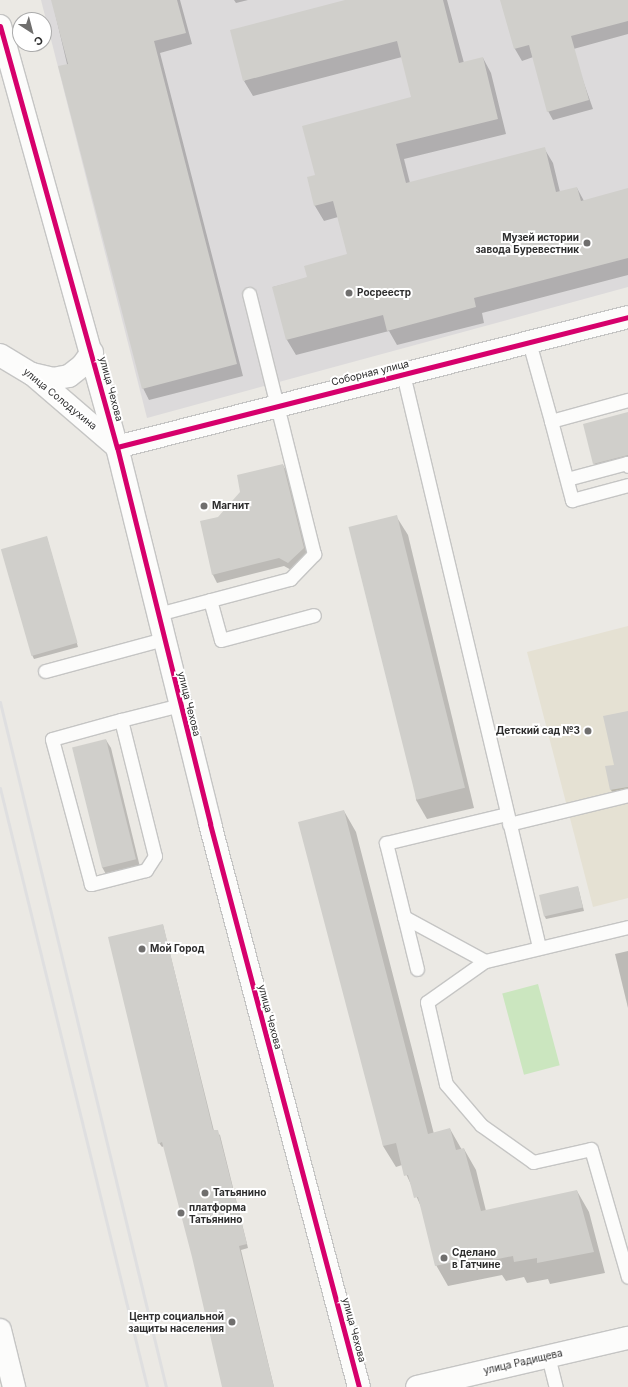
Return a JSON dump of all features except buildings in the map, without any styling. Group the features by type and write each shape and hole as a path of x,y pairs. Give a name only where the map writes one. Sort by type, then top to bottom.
{"street":[{"name":"улица Чехова","path":"0,26 92,352 117,447 180,705 359,1387"},
{"name":"Соборная улица","path":"117,447 628,317"},
{"path":"32,374 53,379 69,376 82,366 92,352"},
{"name":"улица Солодухина","path":"0,355 32,374 117,447"},
{"path":"0,1330 14,1387"},
{"name":"улица Радищева","path":"418,1387 628,1338"}],"lane":[{"path":"158,614 290,579 314,554 249,294"},
{"path":"529,342 572,500 628,485"},
{"path":"403,374 539,947"},
{"path":"551,421 628,400"},
{"path":"567,479 627,463 628,466"},
{"path":"210,600 221,640 314,615"},
{"path":"46,671 164,639"},
{"path":"121,720 156,856 146,870 91,884 52,739 121,720 180,705"},
{"path":"417,970 386,843 628,796"},
{"path":"404,916 485,961"},
{"path":"628,927 485,961 427,1002 446,1084 481,1125 533,1162 591,1149 628,1277"},
{"path":"548,1356 556,1387"}],"shaded area":[{"path":"41,0 628,0 628,287 147,418 52,43 52,12 44,12"},
{"name":"Детский сад №3","path":"628,626 628,898 593,907 527,652"}],"green space":[{"path":"538,984 560,1065 524,1075 502,994"}],"railway":[{"path":"0,702 166,1387"},
{"path":"0,788 147,1387"}],"cycle path":[{"path":"0,26 117,447 210,824 359,1387"},
{"path":"117,447 628,317"}],"place":[{"name":"Музей истории завода Буревестник","path":"587,243"},
{"name":"Росреестр","path":"349,293"},
{"name":"Магнит","path":"204,506"},
{"name":"Детский сад №3","path":"588,731"},
{"name":"Мой Город","path":"142,949"},
{"name":"Татьянино","path":"205,1193"},
{"name":"платформа Татьянино","path":"181,1213"},
{"name":"Сделано в Гатчине","path":"444,1258"},
{"name":"Центр социальной защиты населения","path":"232,1322"}]}
